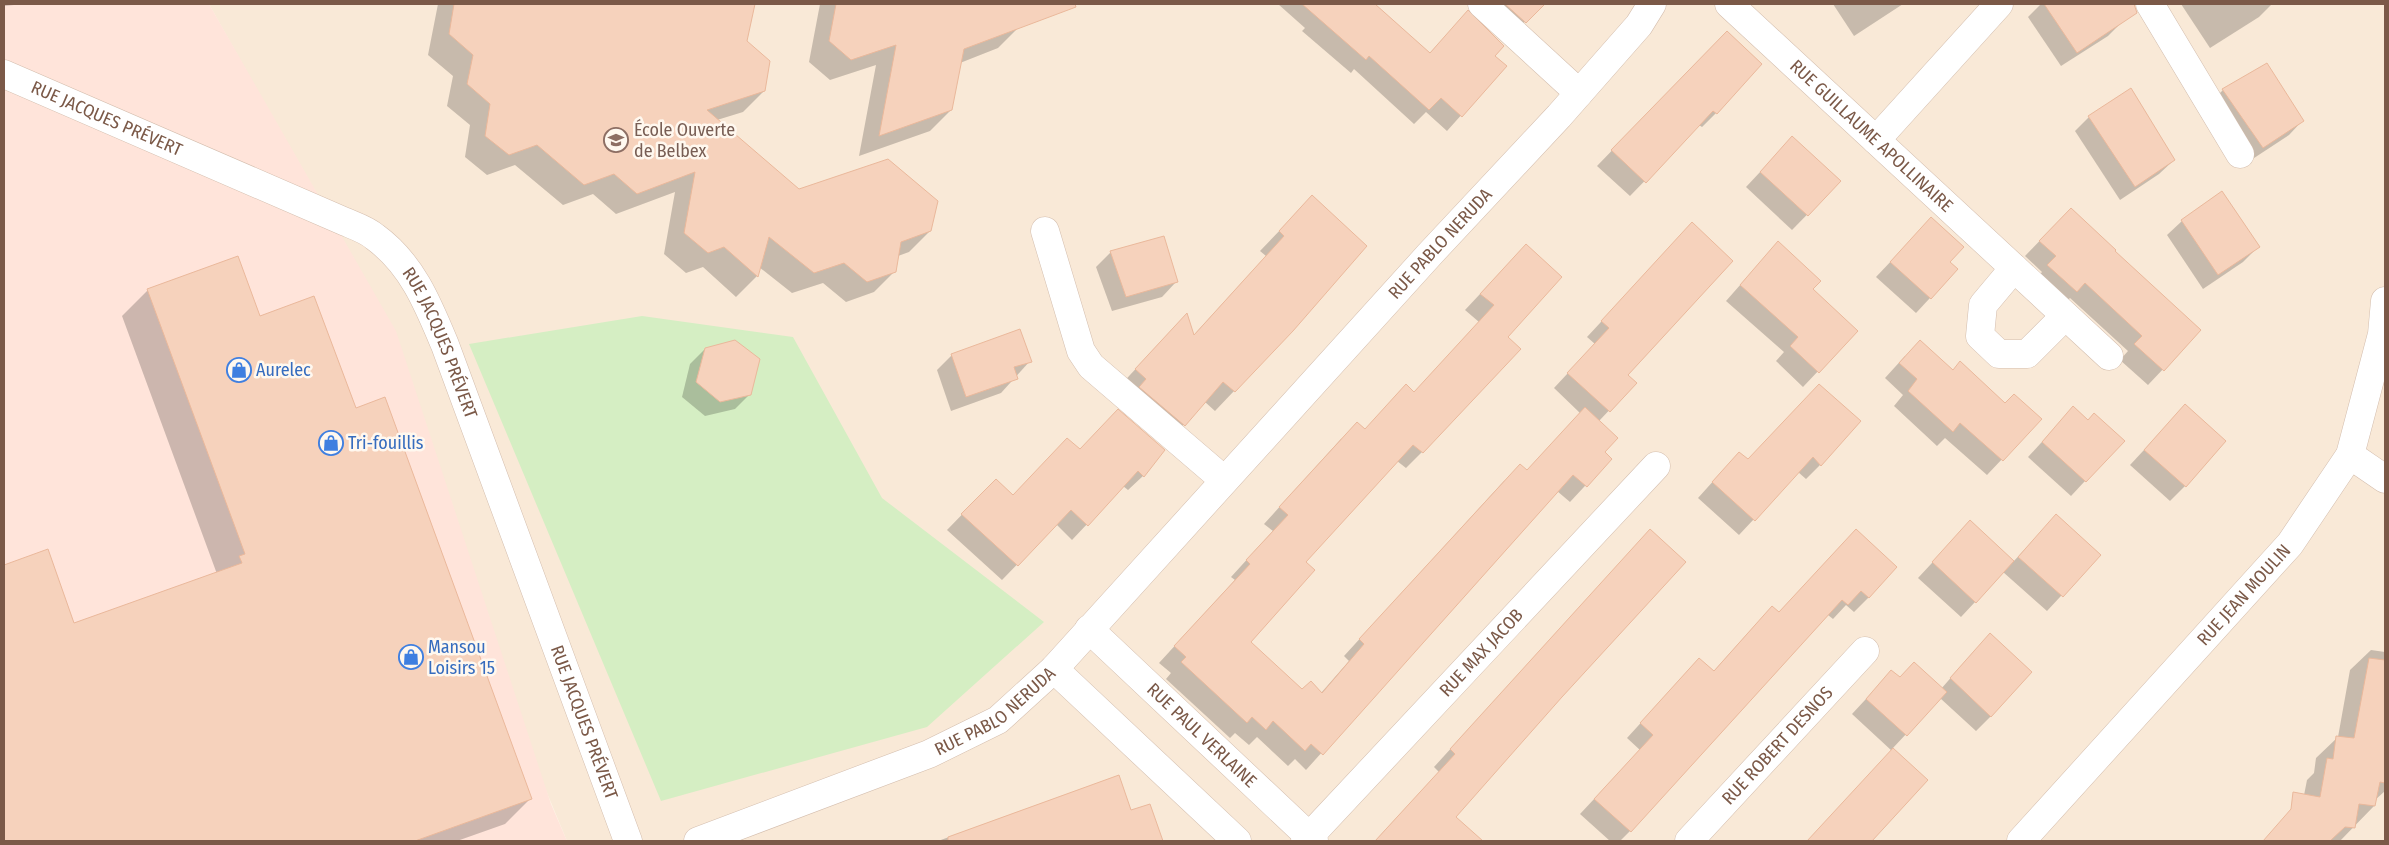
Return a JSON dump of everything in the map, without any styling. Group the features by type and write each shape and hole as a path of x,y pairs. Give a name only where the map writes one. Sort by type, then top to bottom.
{"street":[{"path":"1482,4 1579,93"},
{"name":"RUE PABLO NERUDA","path":"698,841 929,754 998,720 1054,669 1224,480 1579,93 1639,25 1652,4"},
{"name":"RUE GUILLAUME APOLLINAIRE","path":"1729,4 2109,356"},
{"path":"1876,140 1999,4"},
{"path":"2150,4 2240,154"},
{"name":"RUE JACQUES PRÉVERT","path":"4,74 375,236 403,263 424,294 445,345 628,841"},
{"path":"1045,231 1081,351 1091,366 1224,480"},
{"path":"2014,268 1982,305 1980,336 1999,354 2027,354 2065,316"},
{"name":"RUE JEAN MOULIN","path":"2020,841 2290,544 2350,455 2382,334 2385,301"},
{"path":"2350,455 2385,479"},
{"name":"RUE MAX JACOB","path":"1310,840 1656,466"},
{"name":"RUE PAUL VERLAINE","path":"1089,629 1310,840"},
{"name":"RUE ROBERT DESNOS","path":"1689,841 1865,651"},
{"path":"1054,669 1237,841"}],"shaded area":[{"path":"4,4 209,4 396,331 551,804 567,841 4,841"},
{"path":"209,4 2385,4 2385,841 567,841 250,77"}],"green space":[{"path":"642,316 793,337 882,498 1044,622 927,727 661,801 469,344"}],"building":[{"name":"École Ouverte de Belbex","path":"454,4 755,4 747,41 770,61 765,91 707,110 799,189 888,159 938,201 931,231 901,242 896,272 867,282 844,263 814,273 769,237 758,277 724,247 708,253 684,233 695,172 637,194 614,174 584,185 537,145 509,155 485,136 490,104 467,84 473,55 449,34"},
{"path":"836,4 1075,4 1076,7 964,49 952,110 879,136 896,45 851,60 829,41"},
{"path":"1302,4 1375,4 1430,53 1468,10 1504,46 1495,56 1507,66 1462,117 1441,98 1429,110 1369,56 1366,60"},
{"path":"1505,4 1545,4 1526,23"},
{"path":"2044,4 2134,4 2137,13 2077,53"},
{"path":"1727,31 1762,64 1717,114 1713,111 1646,183 1611,150"},
{"path":"2267,63 2304,121 2263,148 2222,89"},
{"path":"2131,88 2175,160 2135,187 2088,116"},
{"path":"1792,136 1841,181 1808,216 1760,172"},
{"path":"2222,191 2260,247 2218,275 2181,220"},
{"path":"1312,195 1367,246 1293,331 1235,392 1223,382 1185,426 1139,387 1146,379 1135,369 1187,313 1194,335 1284,236 1279,231"},
{"path":"2071,208 2201,330 2164,371 2134,344 2142,336 2085,283 2077,292 2047,265 2056,256 2039,241"},
{"path":"1931,217 1964,247 1950,262 1958,269 1931,299 1890,262"},
{"path":"1692,222 1733,261 1628,375 1637,383 1610,412 1567,373 1609,328 1601,321"},
{"path":"1164,236 1178,282 1126,297 1110,251"},
{"path":"1778,241 1821,281 1813,289 1858,331 1819,373 1790,346 1798,337 1740,285"},
{"path":"1526,244 1562,277 1508,337 1521,349 1423,453 1413,445 1306,562 1315,570 1251,642 1302,689 1311,681 1322,693 1364,644 1359,639 1520,464 1527,470 1585,407 1618,438 1605,452 1612,459 1587,487 1573,475 1323,755 1311,744 1305,751 1273,721 1266,730 1252,717 1247,723 1181,662 1186,657 1174,646 1250,564 1246,560 1288,515 1279,507 1357,422 1365,429 1406,384 1414,392 1494,305 1480,294"},
{"path":"238,256 260,316 314,296 356,408 385,397 532,799 415,841 4,841 4,565 48,549 74,623 242,563 239,556 245,554 147,289"},
{"path":"1020,329 1032,362 1014,367 1018,379 966,397 951,354"},
{"path":"735,340 760,359 751,395 720,402 696,382 705,348"},
{"path":"1920,340 1953,370 1960,361 2005,403 2014,394 2042,419 2003,461 1960,423 1953,432 1908,391 1917,379 1899,363"},
{"path":"1819,384 1861,421 1821,466 1813,457 1755,521 1712,482 1739,452 1748,459"},
{"path":"2185,404 2226,441 2186,487 2144,450"},
{"path":"2073,406 2088,420 2094,413 2125,441 2086,482 2042,442"},
{"path":"1118,409 1165,450 1144,477 1138,471 1088,526 1071,510 1018,566 961,514 996,479 1013,495 1067,438 1080,449"},
{"path":"2056,514 2101,555 2063,597 2018,557"},
{"path":"1970,520 2014,561 1976,603 1932,562"},
{"path":"1650,529 1686,562 1562,697 1456,817 1483,841 1375,841 1455,754 1450,749"},
{"path":"1856,529 1897,567 1869,598 1861,591 1848,605 1842,600 1631,832 1594,799 1653,735 1640,723 1699,658 1714,671 1772,606 1779,612"},
{"path":"1990,633 2032,672 1991,717 1950,678"},
{"path":"2369,658 2385,660 2385,783 2380,782 2375,806 2359,804 2355,828 2345,827 2330,841 2263,841 2291,809 2293,792 2320,797 2327,758 2333,759 2336,736 2354,738"},
{"path":"1914,662 1947,692 1907,736 1866,699 1891,670 1900,677"},
{"path":"1893,748 1928,780 1872,841 1807,841"},
{"path":"1119,775 1131,810 1150,804 1163,841 948,841 948,837"}],"place":[{"name":"École Ouverte de Belbex","path":"616,140"},
{"name":"Aurelec","path":"239,370"},
{"name":"Tri-fouillis","path":"331,443"},
{"name":"Mansou Loisirs 15","path":"411,657"}]}
